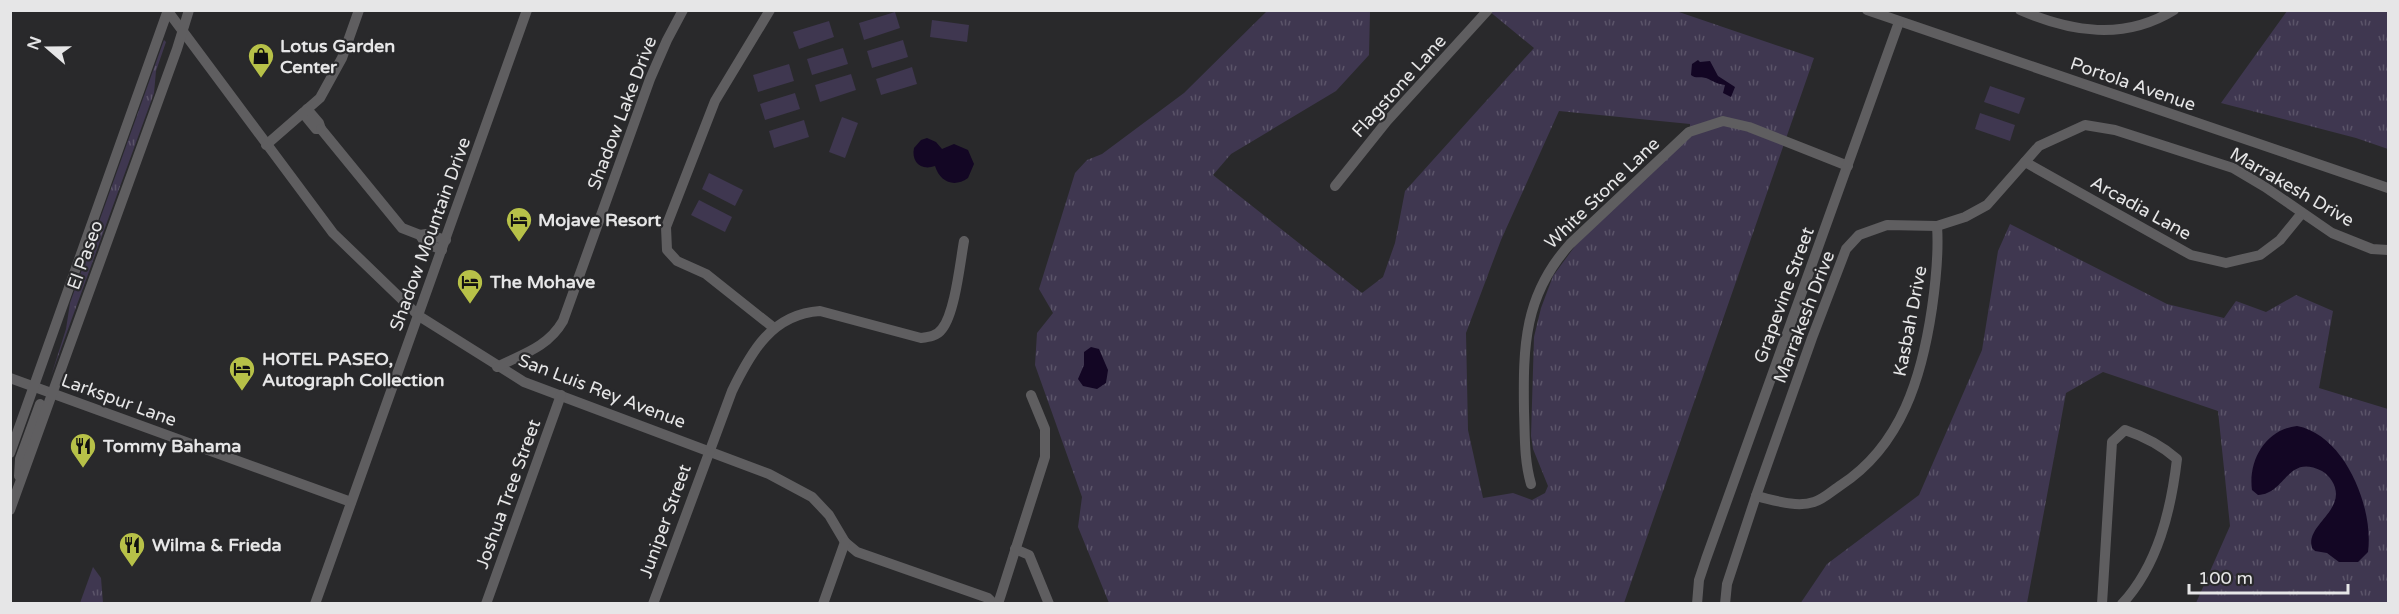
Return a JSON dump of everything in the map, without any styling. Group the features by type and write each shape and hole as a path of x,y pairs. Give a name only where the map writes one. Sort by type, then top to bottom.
{"street":[{"name":"El Paseo","path":"10,510 177,49 189,10"},
{"path":"267,146 320,98 342,58 359,10"},
{"name":"Shadow Mountain Drive","path":"315,603 527,10"},
{"name":"Shadow Lake Drive","path":"497,367 555,336 563,321 650,79 683,10"},
{"path":"770,10 715,101 666,227 667,250 677,261 706,274 774,328 788,318 804,312 820,311 921,338 933,336 942,330 949,316 964,242"},
{"name":"Flagstone Lane","path":"1335,186 1387,121 1488,10"},
{"name":"Portola Avenue","path":"1867,10 2388,188"},
{"path":"2020,10 2073,28 2105,32 2141,26 2174,10"},
{"name":"El Paseo","path":"10,453 168,11"},
{"name":"San Luis Rey Avenue","path":"168,11 333,233 419,316 524,382 769,474 812,498 829,515 845,542 857,552 988,598 996,603"},
{"name":"Grapevine Street","path":"1697,603 1699,580 1899,22"},
{"path":"305,111 316,129 321,129 402,228 420,234 425,243 444,245"},
{"name":"White Stone Lane","path":"1531,484 1525,465 1524,398 1525,352 1529,318 1547,274 1570,244 1689,132 1723,121 1749,127 1848,166"},
{"name":"Marrakesh Drive","path":"1725,603 1727,584 1756,496 1846,249 1859,235 1887,225 1937,226 1965,217 1987,205 2038,146 2085,125 2115,130 2233,168 2344,238 2372,249 2388,250"},
{"name":"Arcadia Lane","path":"2025,162 2191,255 2226,263 2260,255 2280,240 2302,213"},
{"name":"Kasbah Drive","path":"1756,496 1780,502 1815,502 1856,475 1880,451 1911,398 1919,375 1939,256 1937,226"},
{"name":"Juniper Street","path":"653,603 732,392 745,365 774,328"},
{"name":"Larkspur Lane","path":"10,378 351,502"},
{"name":"Joshua Tree Street","path":"486,603 561,395"},
{"path":"996,603 1045,457 1045,429 1031,395"},
{"path":"17,491 20,459 40,404"},
{"path":"2102,603 2112,442 2126,430 2162,446 2176,459 2172,500 2156,551 2129,596 2122,603"},
{"path":"823,603 845,542"},
{"path":"1015,549 1029,555 1049,603"}],"green space":[{"path":"1267,11 1370,11 1369,55 1336,91 1231,154 1213,175 1362,293 1383,277 1395,243 1405,191 1534,48 1489,11 1676,11 1814,58 1624,603 1109,603 1078,527 1082,497 1035,365 1037,333 1053,313 1039,289 1075,173 1087,160 1102,154 1184,93","holes":["1559,111 1690,124 1690,134 1575,246 1553,276 1541,308 1534,337 1531,436 1533,449 1548,486 1545,493 1532,500 1513,493 1483,498 1468,430 1466,333 1501,240"]},
{"path":"2287,11 2388,11 2388,149 2356,138 2221,103"},
{"path":"895,12 900,28 864,40 859,23"},
{"path":"932,20 969,25 967,42 930,37"},
{"path":"829,21 834,37 799,49 793,32"},
{"path":"164,40 166,42 156,71 154,93 51,376 66,329 70,303"},
{"path":"903,40 908,57 872,68 867,51"},
{"path":"843,48 848,64 812,75 807,59"},
{"path":"789,64 794,81 758,92 753,75"},
{"path":"912,67 917,84 881,95 876,79"},
{"path":"851,74 856,90 820,102 815,85"},
{"path":"1990,86 2025,98 2019,114 1984,102"},
{"path":"795,93 800,109 765,120 760,104"},
{"path":"1980,113 2015,125 2010,141 1975,129"},
{"path":"842,117 858,123 845,158 829,152"},
{"path":"804,120 809,137 774,148 769,131"},
{"path":"709,173 743,190 735,206 702,189"},
{"path":"699,200 732,217 725,232 691,215"},
{"path":"2010,224 2167,304 2224,318 2236,301 2266,312 2296,295 2333,311 2319,388 2388,409 2388,603 2196,603 2230,526 2218,411 2103,372 2066,393 2027,603 1800,604 1827,564 1919,495 1982,350 1998,251"},
{"path":"93,567 101,578 103,603 80,603"}],"shaded area":[{"path":"1698,60 1700,62 1710,61 1718,76 1735,87 1731,97 1723,93 1725,85 1691,75 1692,64"},
{"path":"927,138 936,142 942,149 954,144 968,150 974,164 968,178 958,183 948,182 940,176 935,166 925,167 918,164 913,153 914,148 921,140"},
{"path":"1091,347 1099,349 1108,370 1106,383 1097,389 1083,386 1078,379 1084,365 1084,352"},
{"path":"2297,426 2314,432 2329,443 2353,476 2361,495 2369,534 2368,552 2358,562 2339,562 2327,553 2315,551 2312,548 2313,534 2335,502 2335,487 2328,475 2310,467 2301,467 2294,470 2267,493 2258,495 2252,490 2253,468 2261,448 2276,433"}],"place":[{"name":"Lotus Garden Center","path":"261,79"},
{"name":"Mojave Resort","path":"519,243"},
{"name":"The Mohave","path":"470,305"},
{"name":"HOTEL PASEO, Autograph Collection","path":"242,392"},
{"name":"Tommy Bahama","path":"83,469"},
{"name":"Wilma & Frieda","path":"132,568"}]}
